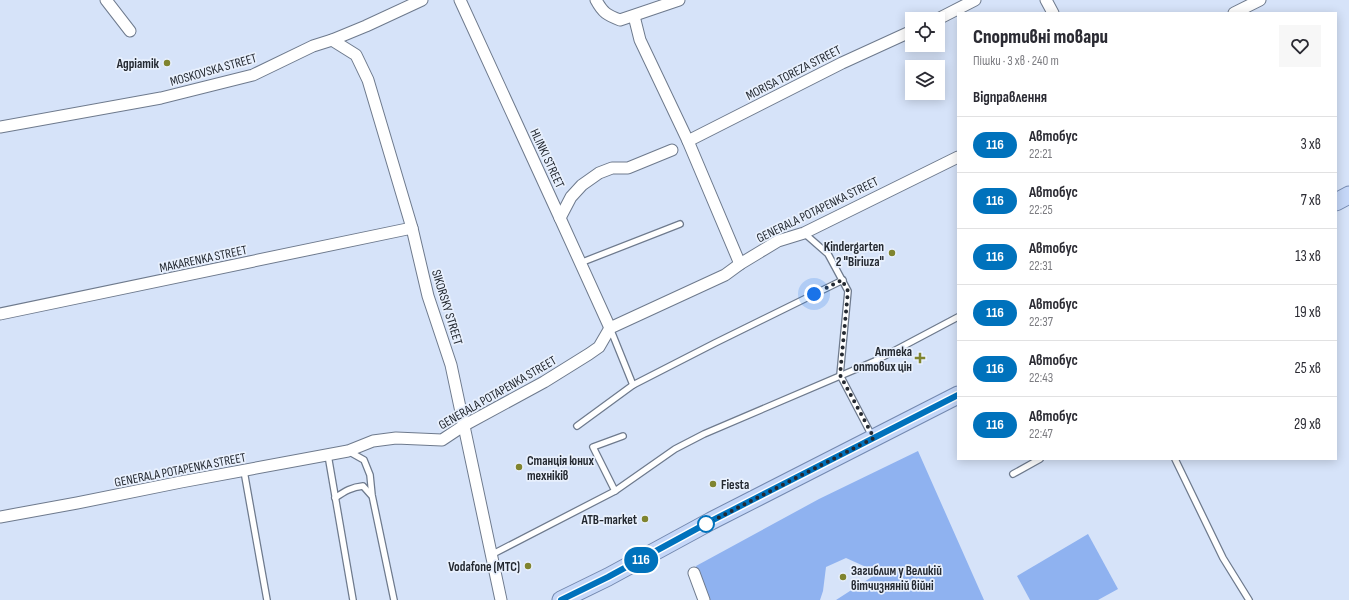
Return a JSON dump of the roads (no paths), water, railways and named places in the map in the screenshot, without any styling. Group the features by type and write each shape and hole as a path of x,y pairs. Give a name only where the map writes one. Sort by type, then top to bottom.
{"main road":[{"path":"1337,201 1349,195"},
{"path":"561,600 608,577 711,521 957,396"}],"street":[{"path":"106,0 130,31"},
{"name":"MOSKOVSKA STREET","path":"0,127 161,98 253,75 313,46 366,26 422,0"},
{"name":"HLINKI STREET","path":"460,0 610,328"},
{"path":"596,0 605,14 620,20 679,0"},
{"path":"945,16 976,0"},
{"path":"1046,0 1052,12"},
{"path":"1236,12 1260,0"},
{"path":"634,16 640,40 688,141 740,264"},
{"name":"MORISA TOREZA STREET","path":"688,141 842,63 905,34"},
{"name":"SIKORSKY STREET","path":"332,40 356,55 368,80 412,228 428,296 451,365 500,600"},
{"path":"560,218 571,197 582,185 598,173 612,168 628,168 672,150"},
{"name":"GENERALA POTAPENKA STREET","path":"0,517 348,451 373,441 396,438 442,440 463,426 544,382 589,354 598,347 610,328 725,275 778,241 804,233 957,157"},
{"name":"MAKARENKA STREET","path":"0,314 412,228"},
{"path":"694,573 704,600"}],"lane":[{"path":"580,263 680,224"},
{"path":"804,233 828,254 848,291 840,375 874,438"},
{"path":"577,426 633,385 842,280"},
{"path":"491,555 615,491 675,449 704,434 875,361 957,318"},
{"path":"610,328 633,385"},
{"path":"615,491 594,447 623,436"},
{"path":"348,451 364,460 370,475 372,495 394,600"},
{"path":"328,455 353,600"},
{"path":"1013,474 1038,460"},
{"path":"1174,460 1223,558 1250,600"},
{"path":"244,471 267,600"},
{"path":"335,498 354,487 363,486 372,495"}],"place":[{"name":"Адріатік","path":"167,63"},
{"name":"Kindergarten 2 \"Biriuza\"","path":"892,253"},
{"name":"Аптека оптових цін","path":"920,358"},
{"name":"Станція юних техніків","path":"519,467"},
{"name":"Fiesta","path":"713,484"},
{"name":"ATB-market","path":"645,519"},
{"name":"Vodafone (МТС)","path":"528,566"},
{"name":"Загиблим у Великій вітчизняній війні","path":"843,577"}]}
